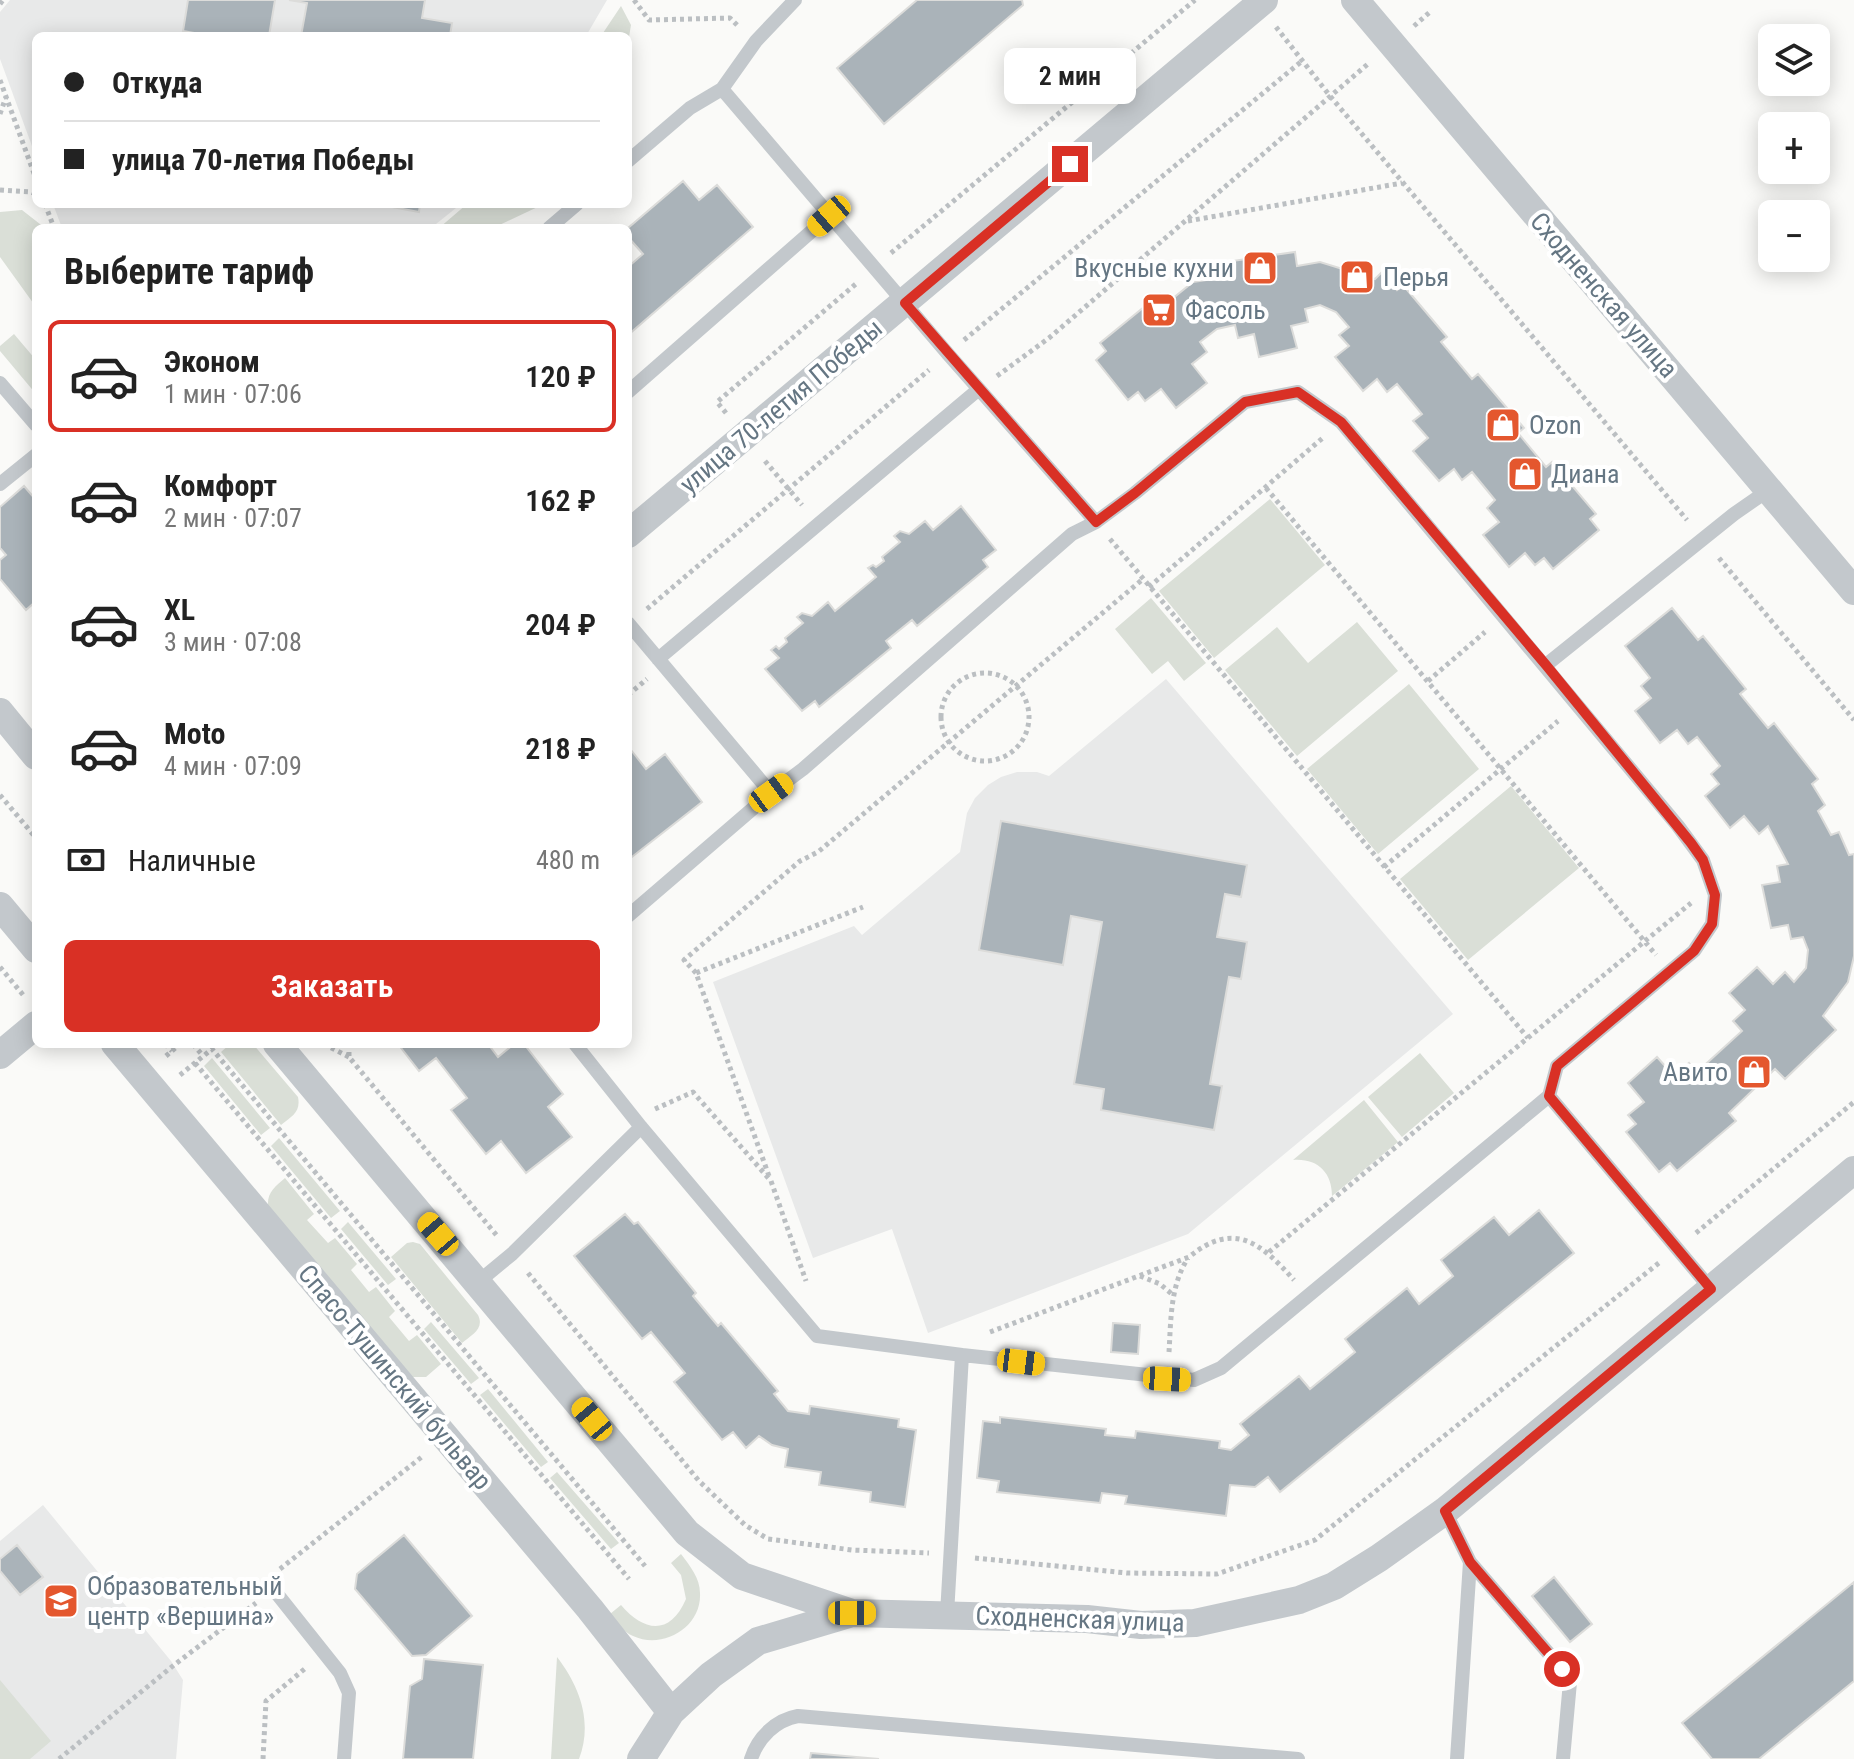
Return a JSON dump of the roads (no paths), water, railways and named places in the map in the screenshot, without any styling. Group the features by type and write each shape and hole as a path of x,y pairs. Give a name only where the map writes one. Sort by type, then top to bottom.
{"street":[{"name":"Сходненская улица","path":"1355,0 1854,591"},
{"name":"улица 70-летия Победы","path":"632,531 1262,2"},
{"path":"0,712 32,751"},
{"path":"0,906 32,944"},
{"path":"0,1055 32,1013"},
{"name":"Спасо-Тушинский бульвар","path":"118,1048 590,1609 671,1712"},
{"path":"280,1048 687,1533 742,1576 852,1613"},
{"name":"Сходненская улица","path":"641,1759 671,1712 711,1675 758,1641 852,1613 1087,1619 1141,1625 1195,1623 1299,1600 1334,1586 1445,1511 1854,1170"}],"lane":[{"path":"632,158 690,108 722,89 756,41 795,0"},
{"path":"722,89 1096,522"},
{"path":"554,224 572,208"},
{"path":"632,388 829,216"},
{"path":"0,383 32,420"},
{"path":"658,659 979,389"},
{"path":"578,1048 817,1336 1194,1380 1221,1368 1549,1096 1557,1066 1694,951 1712,924 1715,895 1703,860 1546,665 1341,422 1298,392 1245,402 1135,493 1096,522 1072,534 803,769 632,913"},
{"path":"0,484 32,458"},
{"path":"1546,665 1770,489"},
{"path":"632,628 771,793"},
{"path":"1549,1096 1711,1289"},
{"path":"478,1282 512,1254 637,1122"},
{"path":"947,1614 962,1355"},
{"path":"1445,1511 1470,1562 1570,1682 1563,1759"},
{"path":"1457,1759 1470,1562"},
{"path":"274,1590 340,1673 349,1693 344,1759"},
{"path":"751,1759 754,1749 777,1723 798,1716 1298,1759"}],"place":[{"name":"Вкусные кухни","path":"1260,268"},
{"name":"Перья","path":"1357,277"},
{"name":"Фасоль","path":"1159,310"},
{"name":"Ozon","path":"1503,425"},
{"name":"Диана","path":"1525,474"},
{"name":"Авито","path":"1754,1072"},
{"name":"Образовательный центр «Вершина»","path":"61,1601"}]}
